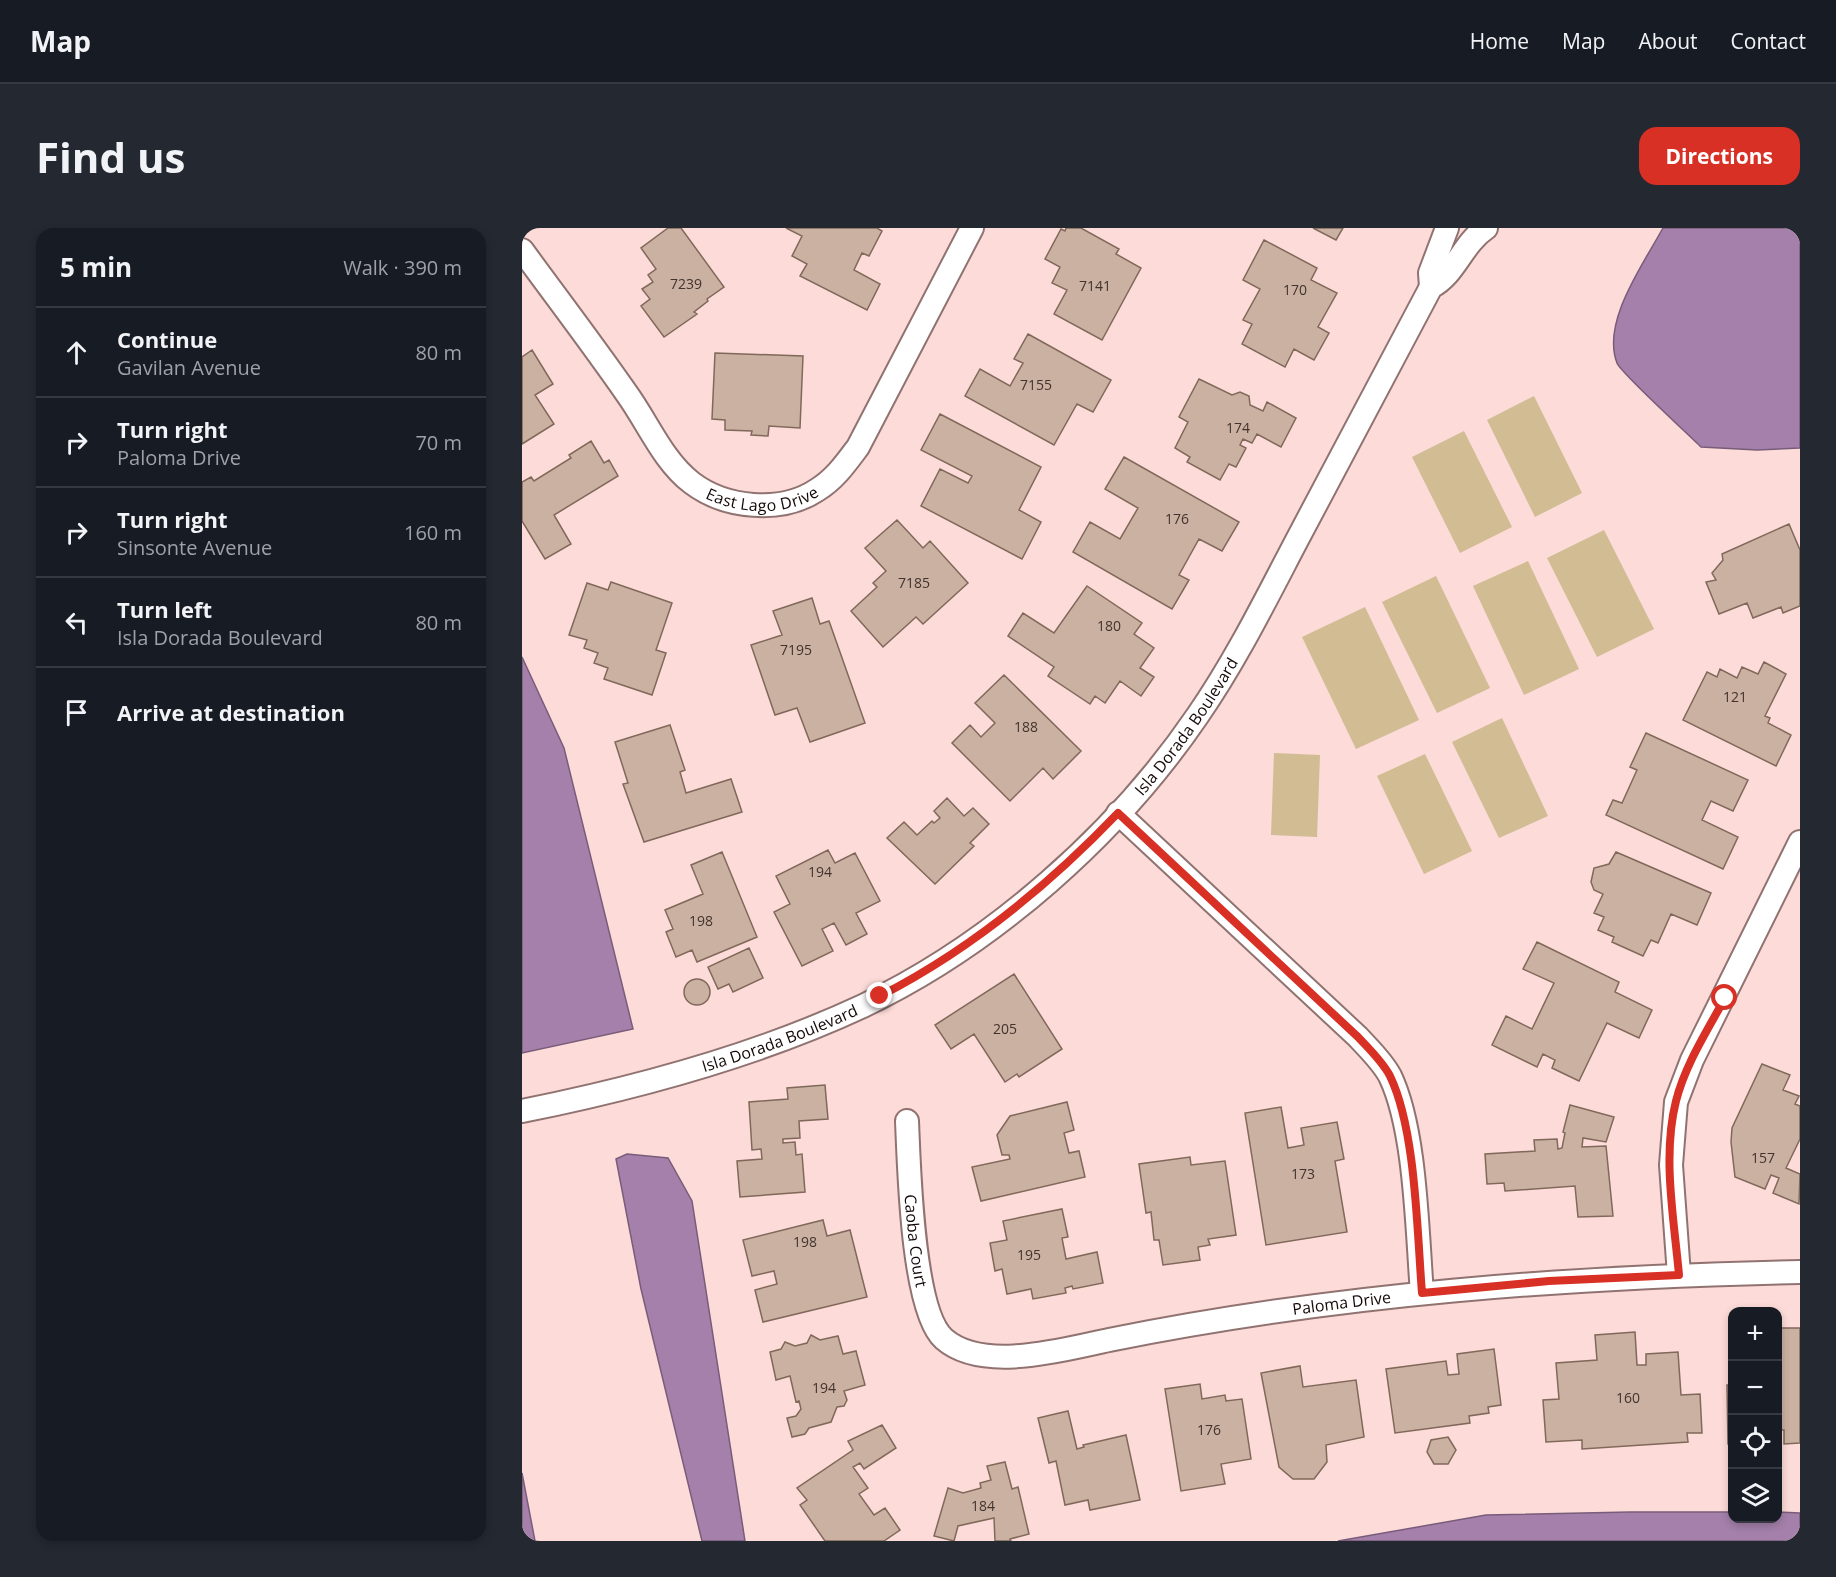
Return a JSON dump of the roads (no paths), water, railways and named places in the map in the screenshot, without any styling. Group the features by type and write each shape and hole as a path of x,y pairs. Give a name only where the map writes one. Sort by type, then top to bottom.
{"street":[{"name":"East Lago Drive","path":"522,250 628,395 678,469 702,490 734,502 762,505 783,503 816,491 845,465 868,426 972,228"},
{"name":"Isla Dorada Boulevard","path":"522,1111 622,1088 715,1062 816,1026 904,984 982,934 1055,874 1118,813 1176,745 1231,662 1431,287 1430,273 1447,228"},
{"name":"Isla Dorada Boulevard","path":"1431,287 1444,280 1472,239 1486,228"},
{"path":"1118,813 1358,1037 1382,1064 1397,1097 1409,1155 1422,1293"},
{"path":"1679,1275 1671,1164 1676,1102 1692,1060 1800,842"},
{"name":"Caoba Court","path":"907,1121 912,1203 927,1311 944,1339 958,1347"},
{"name":"Paloma Drive","path":"958,1347 996,1356 1035,1355 1184,1326 1422,1293 1549,1281 1800,1272"}]}
